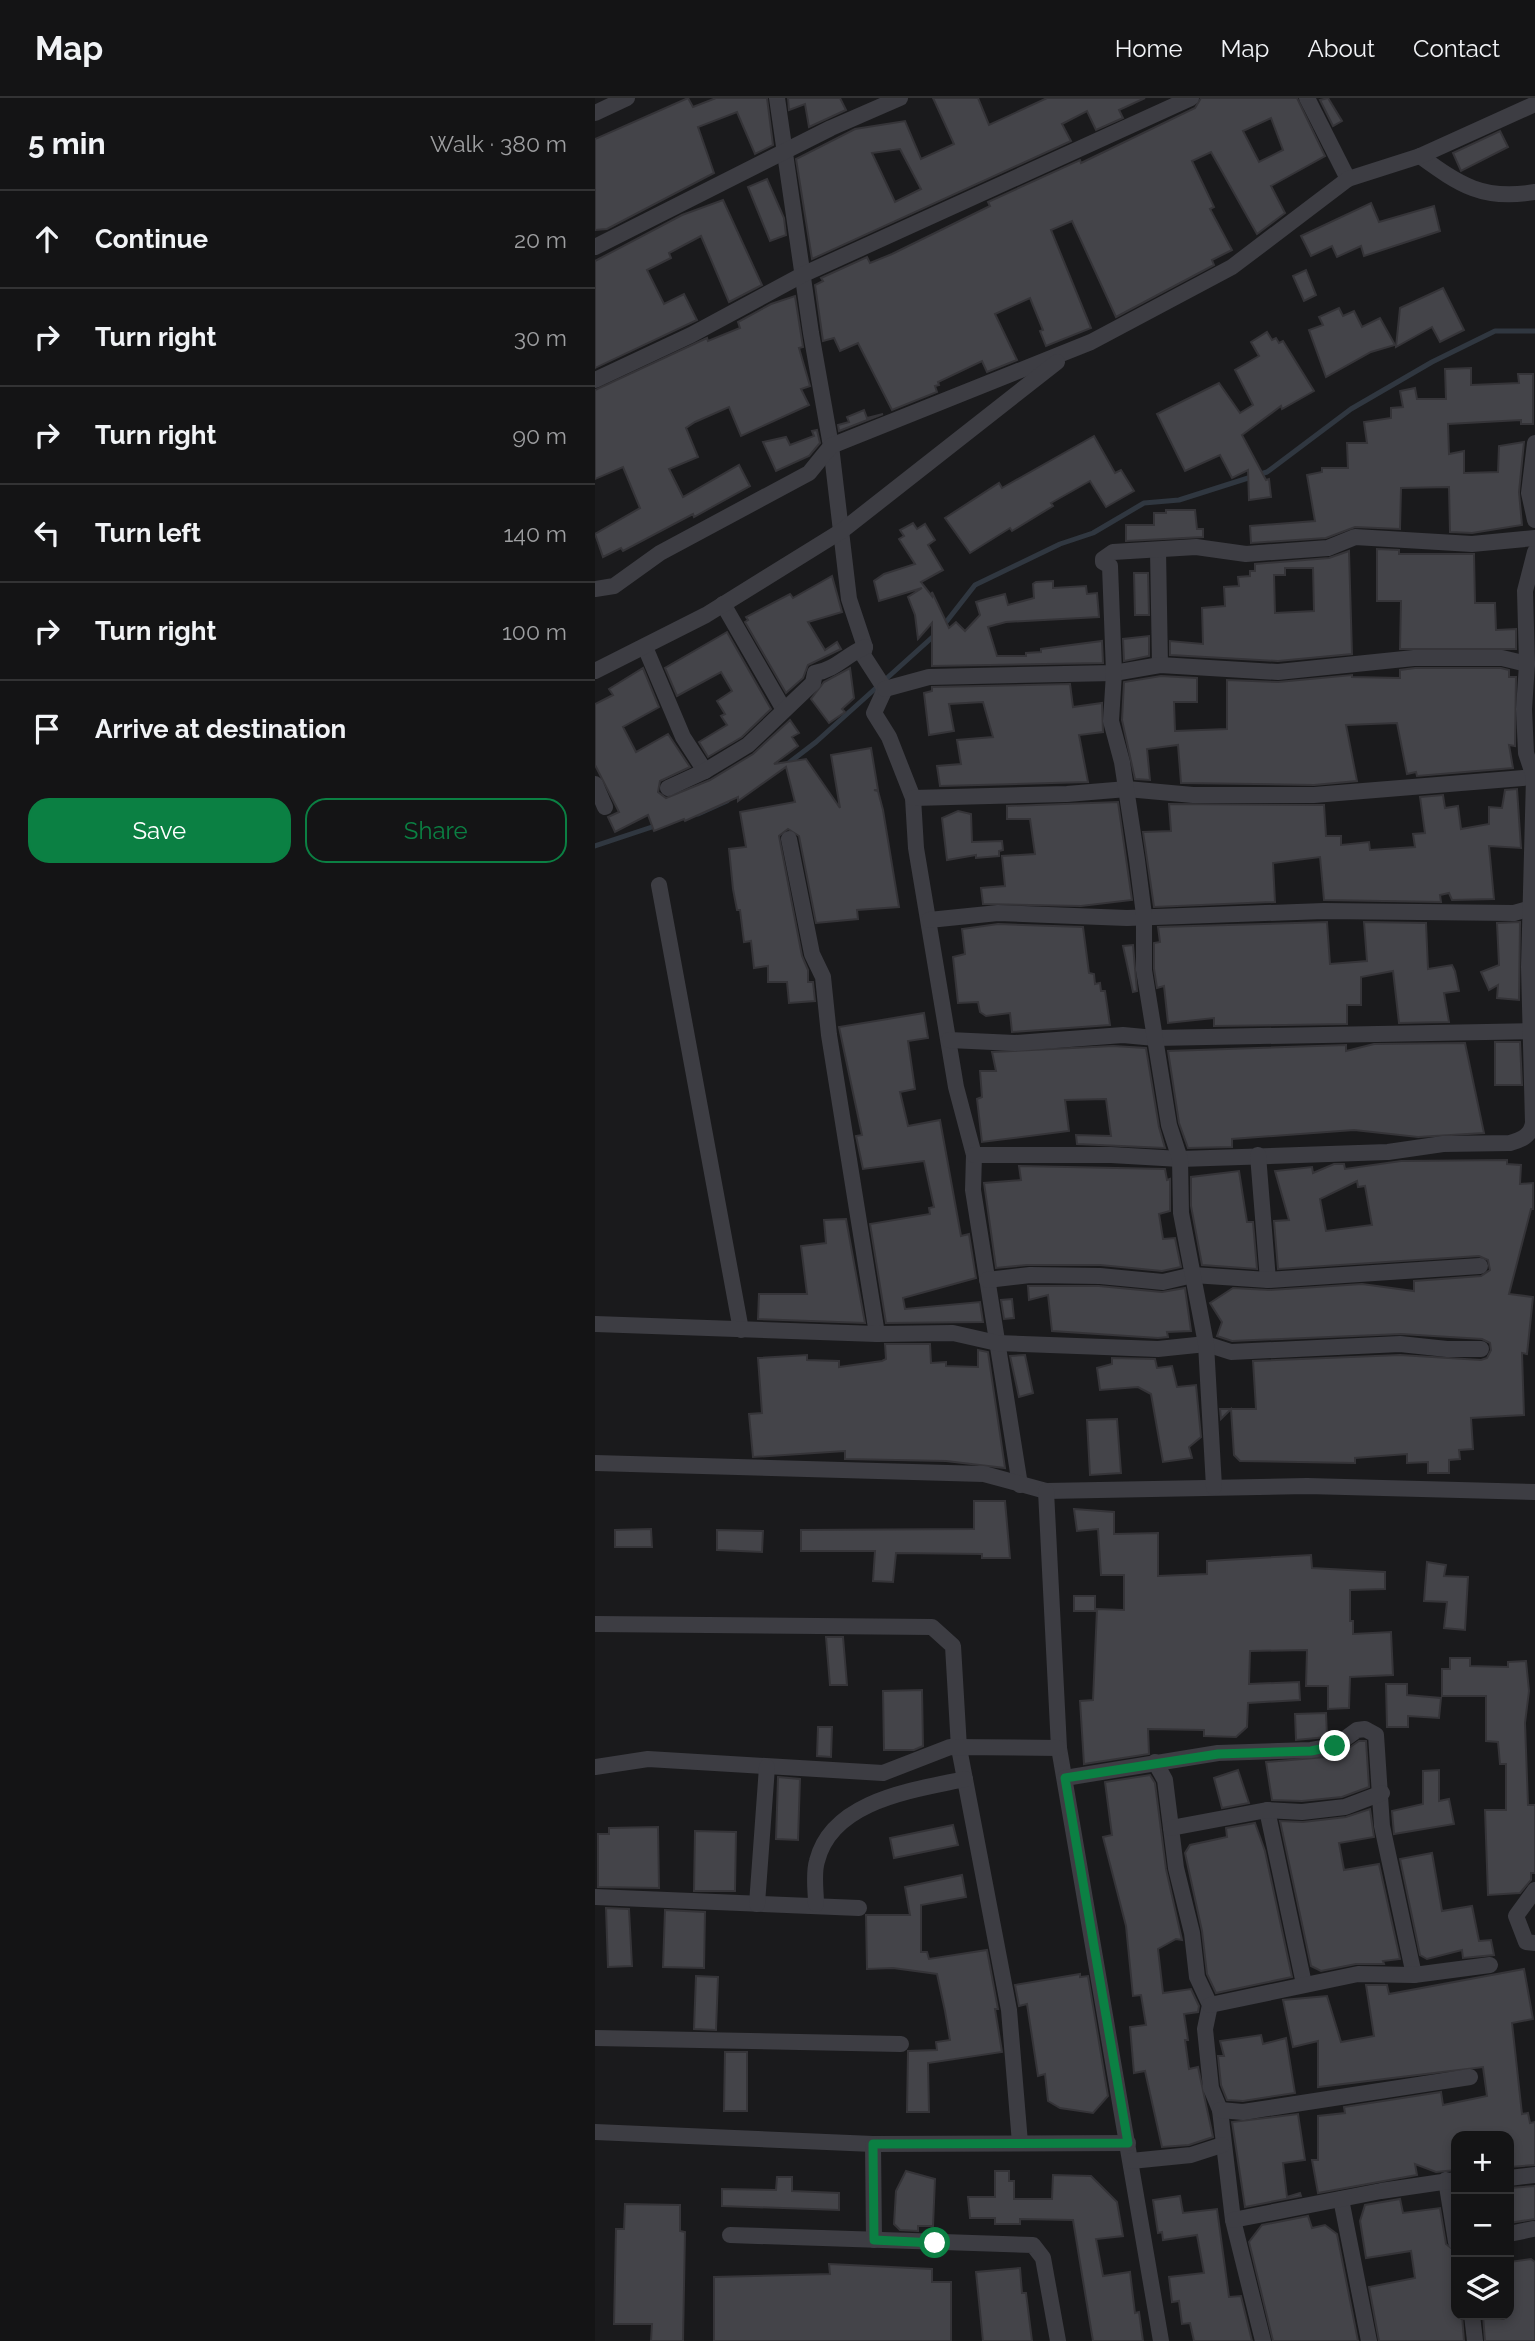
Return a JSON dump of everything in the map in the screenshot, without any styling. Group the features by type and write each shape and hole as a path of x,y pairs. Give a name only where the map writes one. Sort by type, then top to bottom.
{"street":[{"path":"595,113 627,98"},
{"path":"777,98 802,275 831,446 843,530 849,599 865,647 863,656 885,689"},
{"path":"595,247 831,128 899,98"},
{"path":"595,380 691,335 802,275 1191,98"},
{"path":"1307,98 1348,179"},
{"path":"595,589 614,586 660,553 809,472 831,446 1075,348 1207,283 1348,179 1420,156 1535,104"},
{"path":"1420,156 1463,187 1511,197 1535,192"},
{"path":"595,671 723,604 843,530 1075,348"},
{"path":"1535,443 1529,493 1535,520"},
{"path":"1214,1487 1206,1345 1181,1213 1179,1159 1169,1125 1145,970 1144,915 1127,789 1111,721 1114,673 1110,566 1103,562 1103,559 1113,552 1196,547 1246,554 1328,548 1355,537 1472,544 1535,538"},
{"path":"1158,550 1160,665"},
{"path":"974,1155 1099,1154 1179,1159 1388,1152 1443,1144 1520,1140 1532,1127 1531,908 1534,777 1524,709 1527,664 1525,591 1535,552"},
{"path":"723,604 784,710"},
{"path":"645,647 683,737 705,771"},
{"path":"668,788 705,771 761,735 813,683 815,673 831,670 847,654 865,647"},
{"path":"885,689 929,677 1114,673 1160,665 1279,672 1414,658 1502,658 1527,664"},
{"path":"885,689 874,713 889,737 913,798 916,848 956,1087 974,1155 973,1190 1020,1485"},
{"path":"913,798 1067,794 1127,789 1193,795 1314,795 1534,777"},
{"path":"595,784 605,807"},
{"path":"789,839 813,954 823,977 829,1035 877,1335"},
{"path":"659,886 741,1330"},
{"path":"929,920 998,913 1127,918 1144,915 1324,911 1514,913 1531,908"},
{"path":"949,1040 1015,1043 1123,1035 1155,1038 1533,1031"},
{"path":"1258,1156 1268,1280"},
{"path":"987,1280 1030,1275 1089,1276 1163,1282 1193,1275 1268,1280 1480,1266"},
{"path":"595,1324 877,1335 953,1333 997,1343 1158,1349 1206,1345 1231,1352 1400,1344 1481,1349"},
{"path":"595,1463 984,1474 1046,1491 1214,1487 1535,1492"},
{"path":"1046,1491 1059,1748 1161,2341"},
{"path":"595,1624 933,1627 953,1646 959,1748 1009,2010 1020,2143"},
{"path":"1065,1778 1218,1754 1311,1751 1335,1746 1357,1730 1365,1729 1375,1735 1382,1793 1382,1826 1414,1975"},
{"path":"595,1767 648,1759 883,1773 937,1751 959,1748 1059,1748"},
{"path":"1155,1762 1165,1780 1176,1868 1192,1933 1197,1977 1210,2005 1205,2029 1211,2088 1220,2110 1222,2146 1233,2220 1263,2341"},
{"path":"757,1904 767,1767"},
{"path":"816,1904 816,1863 826,1837 842,1820 907,1791 965,1779"},
{"path":"1171,1828 1267,1810 1302,1812 1345,1807 1382,1793"},
{"path":"1267,1810 1304,1984"},
{"path":"1535,1890 1516,1916 1526,1942 1535,1943"},
{"path":"595,1897 816,1904 859,1908"},
{"path":"1210,2005 1358,1974 1414,1975 1490,1965"},
{"path":"595,2038 901,2044"},
{"path":"1220,2110 1243,2112 1470,2077"},
{"path":"595,2132 873,2144 1128,2143"},
{"path":"873,2144 874,2240"},
{"path":"1131,2161 1191,2155 1222,2146"},
{"path":"1514,2177 1535,2175"},
{"path":"1233,2220 1451,2180"},
{"path":"1341,2199 1369,2341"},
{"path":"1514,2233 1532,2229"},
{"path":"730,2235 1033,2245 1043,2258 1058,2341"},
{"path":"1473,2320 1475,2341"}],"building":[{"path":"688,98 693,107 716,98 767,98 773,145 755,154 737,112 698,127 714,173 607,229 595,230 595,139"},
{"path":"788,98 840,98 846,110 809,127 805,104 789,110"},
{"path":"933,98 978,98 989,125 1047,98 1145,98 1119,110 1123,118 1096,130 1087,111 1062,124 1071,141 812,259 796,159 855,129 905,121 921,159 954,144","holes":["900,149 921,189 895,202 872,153"]},
{"path":"1201,98 1297,98 1325,156 1271,186 1285,213 1257,234 1211,152 1192,161 1214,207 1210,209 1232,250 1212,260 1214,265 1116,317 1072,221 1051,230 1091,328 1046,346 1040,331 1043,330 1030,298 995,314 1017,360 987,372 982,361 938,382 939,385 935,386 937,392 892,410 858,343 840,351 834,338 823,341 815,285 823,281 821,278 867,257 870,263 892,254 990,206 988,202 1080,160 1081,163 1195,108","holes":["1271,118 1283,150 1259,162 1243,131"]},
{"path":"1328,98 1342,121 1333,126 1320,100"},
{"path":"1500,131 1508,147 1461,171 1453,153"},
{"path":"767,179 784,218 786,235 770,241 748,187"},
{"path":"723,200 762,285 729,302 701,236 669,253 671,258 647,270 664,304 684,294 697,320 595,368 595,261 682,215"},
{"path":"1371,203 1379,222 1434,206 1440,231 1364,256 1361,246 1337,257 1332,246 1311,256 1301,236"},
{"path":"1306,270 1316,295 1304,301 1293,276"},
{"path":"1443,288 1464,330 1440,342 1432,327 1396,347 1400,308"},
{"path":"795,296 803,347 799,348 810,386 801,389 809,405 741,436 729,407 695,422 686,428 698,457 669,469 683,497 739,465 750,486 694,517 693,514 623,551 621,548 603,557 595,534 640,508 623,467 595,479 595,390 707,338 708,341 740,328 738,322 771,304"},
{"path":"1339,308 1343,316 1354,311 1362,327 1380,318 1395,345 1371,352 1326,377 1309,330 1323,325 1319,317"},
{"path":"1267,332 1272,340 1276,338 1279,343 1283,341 1314,391 1282,409 1281,406 1242,435 1266,480 1269,479 1271,497 1249,500 1248,470 1232,478 1220,455 1185,471 1157,414 1219,383 1240,413 1253,405 1235,370 1259,356 1251,342"},
{"path":"1471,368 1471,385 1519,383 1518,374 1533,374 1533,424 1521,424 1521,420 1448,424 1449,454 1464,451 1464,473 1498,472 1499,446 1524,442 1519,492 1522,525 1472,533 1450,532 1449,487 1401,488 1400,529 1355,527 1326,538 1251,543 1250,526 1315,521 1307,475 1322,472 1322,468 1348,468 1347,443 1367,443 1364,422 1391,418 1391,408 1403,407 1400,391 1415,388 1417,399 1446,399 1445,369"},
{"path":"864,410 867,418 883,414 839,431 838,425 849,422 847,417"},
{"path":"817,430 820,443 809,456 776,471 763,442 786,437 790,445 814,436 812,431"},
{"path":"1094,436 1115,473 1121,470 1134,491 1106,507 1090,481 1051,503 1053,506 1012,531 1010,528 970,553 945,518 999,483 1002,488"},
{"path":"1166,510 1195,510 1197,529 1203,529 1203,537 1126,541 1126,525 1154,525 1154,513 1166,513"},
{"path":"913,523 917,529 925,524 935,540 928,545 943,570 921,582 932,596 932,592 949,628 956,622 965,631 980,615 976,602 1005,594 1008,605 1034,598 1033,584 1036,582 1053,581 1053,588 1086,586 1087,594 1097,593 1099,617 1006,622 988,627 997,656 1026,656 1026,653 1041,652 1041,649 1102,641 1103,663 932,666 932,623 918,639 915,615 908,597 922,588 879,601 874,581 884,574 915,564 899,539 904,536 900,530"},
{"path":"1377,549 1399,550 1399,554 1474,554 1475,603 1495,603 1496,630 1516,629 1516,649 1400,649 1401,601 1377,601"},
{"path":"1349,551 1352,654 1278,661 1170,655 1170,641 1203,644 1202,608 1225,606 1224,587 1239,586 1238,577 1250,576 1250,571 1255,571 1255,564 1329,558","holes":["1285,568 1313,568 1314,611 1275,613 1274,575 1285,575"]},
{"path":"1134,573 1148,573 1149,615 1135,615"},
{"path":"832,576 842,612 808,622 825,650 837,642 841,649 808,665 803,678 786,693 745,622 748,620 746,617 790,594 793,598"},
{"path":"727,632 771,709 742,737 708,757 699,742 727,725 721,716 725,714 717,701 732,691 721,672 677,696 665,668"},
{"path":"1149,636 1149,656 1124,661 1123,639"},
{"path":"643,668 659,707 623,727 636,752 668,734 690,767 660,781 658,792 666,798 710,780 753,754 790,720 799,733 792,737 798,746 774,764 806,759 840,808 831,755 871,748 878,790 874,790 878,791 883,810 899,907 857,910 858,919 816,923 799,836 788,829 779,836 802,956 808,970 808,982 813,982 815,1001 789,1003 787,982 768,982 768,966 754,968 751,941 744,942 740,910 737,910 733,889 729,849 746,847 740,812 795,802 786,767 738,801 738,797 685,821 684,819 654,831 648,815 615,832 608,817 619,812 595,765 595,704 613,695 609,689"},
{"path":"850,668 854,698 842,709 845,712 829,723 811,699 824,682"},
{"path":"1501,668 1509,670 1509,677 1516,677 1515,746 1509,745 1513,768 1417,776 1416,772 1407,774 1397,723 1346,725 1357,781 1314,785 1181,783 1178,745 1147,749 1150,780 1135,779 1122,720 1124,682 1161,676 1197,678 1197,702 1174,702 1175,731 1227,729 1227,680 1278,682 1352,675 1400,678 1400,670"},
{"path":"1070,684 1073,707 1102,703 1103,732 1079,735 1088,782 940,786 937,766 961,764 957,740 993,737 983,702 949,704 954,731 929,735 924,693 932,691 932,687"},
{"path":"1517,789 1521,848 1489,846 1494,899 1452,900 1449,893 1440,895 1441,902 1324,900 1320,857 1273,863 1275,902 1154,907 1143,832 1171,831 1169,804 1324,805 1326,836 1341,836 1341,845 1369,842 1370,850 1415,847 1413,834 1425,833 1420,797 1443,795 1445,808 1458,806 1461,829 1489,824 1489,807 1502,808 1505,790"},
{"path":"1118,802 1132,900 1081,906 983,904 981,888 1005,886 1002,856 1035,854 1030,819 1007,819 1007,806"},
{"path":"958,811 971,814 972,842 1002,841 1003,850 999,851 999,856 976,858 976,855 947,860 942,818"},
{"path":"1327,922 1330,964 1367,961 1364,922 1426,923 1428,969 1452,965 1455,971 1459,991 1444,993 1449,1022 1399,1023 1393,971 1361,977 1361,1005 1347,1005 1347,1024 1214,1026 1214,1018 1168,1023 1164,986 1157,988 1154,969 1154,943 1160,942 1158,927"},
{"path":"1520,922 1519,1000 1497,998 1498,985 1489,990 1481,972 1499,965 1497,923"},
{"path":"998,924 1083,927 1089,973 1094,974 1095,984 1100,983 1101,991 1105,991 1110,1025 1012,1032 1010,1013 986,1016 980,1012 978,1002 958,1003 953,957 965,954 962,929"},
{"path":"1133,945 1137,991 1133,992 1123,946"},
{"path":"924,1013 928,1038 908,1041 915,1089 900,1092 908,1126 940,1120 961,1236 969,1234 976,1278 903,1298 905,1309 980,1302 983,1322 886,1323 870,1224 930,1214 929,1208 934,1207 924,1161 863,1169 856,1136 862,1135 839,1027"},
{"path":"1495,1042 1520,1042 1522,1085 1495,1085"},
{"path":"1465,1043 1484,1133 1418,1137 1354,1130 1232,1139 1232,1147 1188,1148 1179,1123 1168,1051 1346,1045 1346,1051 1374,1044"},
{"path":"1113,1046 1146,1048 1165,1148 1077,1144 1076,1135 1111,1136 1106,1099 1065,1100 1069,1131 982,1142 977,1099 982,1097 980,1071 996,1071 992,1052"},
{"path":"1507,1160 1507,1164 1521,1165 1520,1184 1533,1183 1533,1209 1509,1294 1533,1297 1527,1354 1522,1353 1524,1415 1471,1418 1473,1449 1459,1450 1460,1459 1449,1460 1449,1473 1428,1473 1428,1462 1407,1463 1407,1454 1355,1458 1355,1463 1240,1461 1234,1455 1231,1409 1256,1409 1253,1361 1400,1355 1481,1360 1487,1358 1491,1350 1490,1343 1482,1339 1401,1334 1232,1341 1217,1336 1222,1322 1210,1303 1233,1288 1269,1290 1362,1284 1414,1291 1414,1281 1481,1276 1490,1270 1488,1260 1479,1256 1278,1269 1274,1221 1289,1220 1275,1171 1312,1167 1313,1173 1334,1164 1344,1164 1345,1169 1401,1161","holes":["1357,1181 1358,1187 1365,1186 1372,1225 1326,1231 1320,1199"]},
{"path":"1019,1166 1165,1169 1167,1180 1170,1179 1170,1211 1159,1214 1163,1239 1175,1238 1181,1267 1162,1271 1100,1265 1027,1265 996,1268 984,1183 1021,1180"},
{"path":"1239,1171 1247,1222 1253,1222 1257,1269 1202,1265 1191,1206 1191,1177"},
{"path":"846,1219 865,1323 758,1319 759,1294 807,1294 801,1246 826,1243 824,1220"},
{"path":"1028,1286 1099,1286 1162,1292 1185,1288 1191,1331 1167,1332 1168,1337 1158,1338 1052,1331 1048,1295 1029,1300"},
{"path":"1012,1299 1014,1318 1004,1319 1001,1300"},
{"path":"885,1344 930,1344 931,1363 946,1362 946,1366 978,1367 978,1350 988,1352 1005,1468 946,1461 845,1459 845,1451 753,1457 749,1414 762,1413 758,1358 807,1355 807,1360 839,1361 839,1367 886,1359"},
{"path":"1025,1355 1033,1393 1019,1397 1010,1356"},
{"path":"1112,1358 1155,1359 1157,1368 1172,1366 1177,1387 1196,1385 1201,1437 1189,1447 1192,1458 1163,1462 1151,1394 1138,1387 1100,1390 1097,1368 1112,1364"},
{"path":"1220,1409 1231,1409 1221,1419"},
{"path":"1117,1419 1121,1473 1090,1475 1087,1420"},
{"path":"974,1501 1005,1501 1010,1558 982,1558 982,1554 896,1553 893,1582 873,1581 875,1551 801,1551 801,1530 974,1529"},
{"path":"1074,1509 1114,1512 1114,1534 1158,1533 1158,1576 1207,1574 1207,1561 1311,1555 1312,1568 1385,1572 1385,1589 1350,1590 1350,1621 1353,1621 1353,1634 1391,1632 1393,1675 1350,1677 1349,1708 1328,1709 1328,1686 1306,1686 1307,1650 1250,1651 1249,1684 1299,1682 1300,1700 1248,1703 1247,1727 1236,1737 1204,1736 1204,1730 1148,1729 1149,1754 1084,1764 1080,1701 1093,1700 1097,1609 1124,1610 1124,1575 1101,1575 1098,1529 1077,1531"},
{"path":"651,1529 652,1547 615,1547 615,1530"},
{"path":"717,1530 763,1531 762,1552 717,1550"},
{"path":"1427,1562 1446,1565 1444,1576 1468,1577 1465,1630 1444,1628 1447,1602 1424,1601"},
{"path":"1074,1596 1095,1596 1095,1611 1074,1611"},
{"path":"826,1637 843,1637 847,1685 830,1685"},
{"path":"1450,1658 1470,1658 1470,1666 1508,1667 1508,1662 1526,1661 1529,1691 1525,1723 1528,1805 1535,1805 1535,1873 1531,1873 1531,1880 1520,1893 1488,1895 1485,1810 1506,1810 1506,1764 1500,1764 1498,1742 1486,1741 1486,1696 1442,1696 1442,1669 1450,1669"},
{"path":"1386,1684 1407,1684 1407,1695 1441,1698 1439,1718 1408,1716 1408,1727 1387,1727"},
{"path":"922,1690 923,1746 914,1750 884,1750 883,1691"},
{"path":"1326,1713 1327,1737 1296,1740 1295,1714"},
{"path":"818,1727 832,1727 831,1757 817,1756"},
{"path":"1359,1741 1366,1741 1369,1787 1342,1797 1302,1801 1272,1800 1266,1762 1337,1756"},
{"path":"1238,1770 1249,1803 1222,1808 1214,1778"},
{"path":"1439,1770 1439,1801 1449,1799 1454,1824 1394,1834 1392,1811 1423,1804 1423,1771"},
{"path":"1150,1775 1155,1783 1166,1869 1182,1940 1176,1939 1158,1949 1163,1993 1191,1989 1199,2006 1198,2012 1184,2014 1188,2040 1185,2040 1189,2069 1198,2067 1213,2137 1189,2145 1162,2147 1145,2071 1134,2073 1130,2027 1146,2025 1141,1995 1133,1996 1126,1926 1103,1837 1112,1835 1105,1782"},
{"path":"778,1777 800,1779 798,1840 776,1839"},
{"path":"1370,1809 1374,1837 1339,1843 1344,1870 1379,1864 1400,1959 1383,1961 1384,1964 1356,1964 1321,1971 1311,1966 1280,1821 1303,1822 1346,1817"},
{"path":"1255,1823 1265,1851 1292,1977 1216,1993 1207,1974 1202,1931 1185,1853 1190,1845 1227,1837 1226,1828"},
{"path":"953,1825 958,1845 894,1858 890,1838"},
{"path":"658,1827 659,1888 598,1887 598,1834 609,1834 609,1828"},
{"path":"695,1831 736,1832 735,1891 694,1891"},
{"path":"1432,1853 1442,1911 1472,1906 1479,1941 1491,1940 1494,1955 1463,1958 1462,1950 1427,1959 1420,1955 1400,1859"},
{"path":"962,1875 966,1897 921,1905 921,1952 927,1952 929,1959 987,1950 998,2009 995,2009 1002,2052 928,2063 929,2112 907,2112 908,2051 937,2050 936,2042 950,2040 945,2011 937,1974 893,1968 867,1969 866,1915 910,1915 905,1887"},
{"path":"606,1908 629,1909 632,1966 608,1967"},
{"path":"665,1910 705,1912 704,1968 663,1967"},
{"path":"1524,1969 1533,2019 1512,2023 1522,2114 1528,2113 1530,2123 1535,2122 1535,2165 1514,2167 1514,2131 1451,2131 1451,2170 1436,2172 1415,2164 1417,2175 1318,2193 1312,2160 1318,2160 1318,2116 1345,2113 1344,2107 1441,2092 1443,2105 1487,2096 1483,2067 1318,2087 1318,2041 1293,2047 1283,2000 1327,1996 1341,2042 1374,2036 1366,1985 1387,1985 1389,1994"},
{"path":"1080,1974 1080,1977 1088,1976 1108,2096 1093,2113 1060,2108 1048,2101 1045,2074 1038,2076 1027,2004 1019,2006 1015,1985"},
{"path":"696,1976 718,1977 716,2030 694,2029"},
{"path":"1261,2035 1263,2044 1286,2038 1295,2093 1243,2101 1227,2100 1221,2085 1218,2056 1224,2056 1220,2041"},
{"path":"725,2052 747,2052 747,2111 724,2111"},
{"path":"1298,2114 1305,2160 1283,2163 1287,2197 1300,2193 1301,2196 1245,2207 1232,2122"},
{"path":"906,2171 935,2179 933,2226 918,2226 918,2231 900,2230 894,2224 896,2191"},
{"path":"995,2171 1009,2171 1009,2181 1014,2181 1014,2199 1052,2199 1053,2175 1091,2176 1117,2202 1123,2236 1096,2239 1103,2276 1130,2272 1135,2313 1139,2312 1143,2341 1093,2341 1073,2220 1020,2219 1020,2224 995,2224 995,2218 970,2218 968,2197 995,2197"},
{"path":"777,2177 792,2177 792,2191 839,2193 839,2210 722,2206 722,2189 776,2190"},
{"path":"1535,2186 1535,2219 1514,2222 1514,2188"},
{"path":"1180,2196 1183,2213 1217,2209 1229,2297 1241,2296 1252,2341 1194,2341 1190,2323 1182,2324 1179,2301 1172,2302 1169,2277 1204,2273 1197,2235 1163,2240 1162,2232 1158,2233 1153,2200"},
{"path":"1400,2199 1403,2213 1440,2208 1446,2244 1451,2248 1451,2320 1462,2320 1464,2341 1379,2341 1369,2287 1415,2278 1411,2251 1366,2258 1360,2221 1365,2205"},
{"path":"625,2204 680,2205 680,2231 685,2232 683,2341 651,2341 652,2324 614,2324 616,2229 624,2229"},
{"path":"1308,2216 1312,2228 1325,2225 1337,2234 1358,2341 1273,2341 1249,2242 1262,2225"},
{"path":"1531,2259 1535,2262 1535,2341 1485,2341 1483,2320 1514,2320 1514,2261"},
{"path":"829,2264 932,2269 932,2282 951,2282 951,2341 714,2341 714,2277 830,2274"},
{"path":"1020,2268 1032,2341 983,2341 976,2272"}],"waterway":[{"path":"943,626 975,585 1060,544 1093,533 1144,503 1179,500 1267,472 1351,409 1432,362 1495,331 1535,331"},
{"path":"786,765 816,742 937,633"},
{"path":"698,814 727,801"},
{"path":"595,846 658,825"}],"route":[{"path":"935,2243 874,2240 873,2144 1128,2143 1065,1778 1218,1754 1311,1751 1335,1746"}]}
